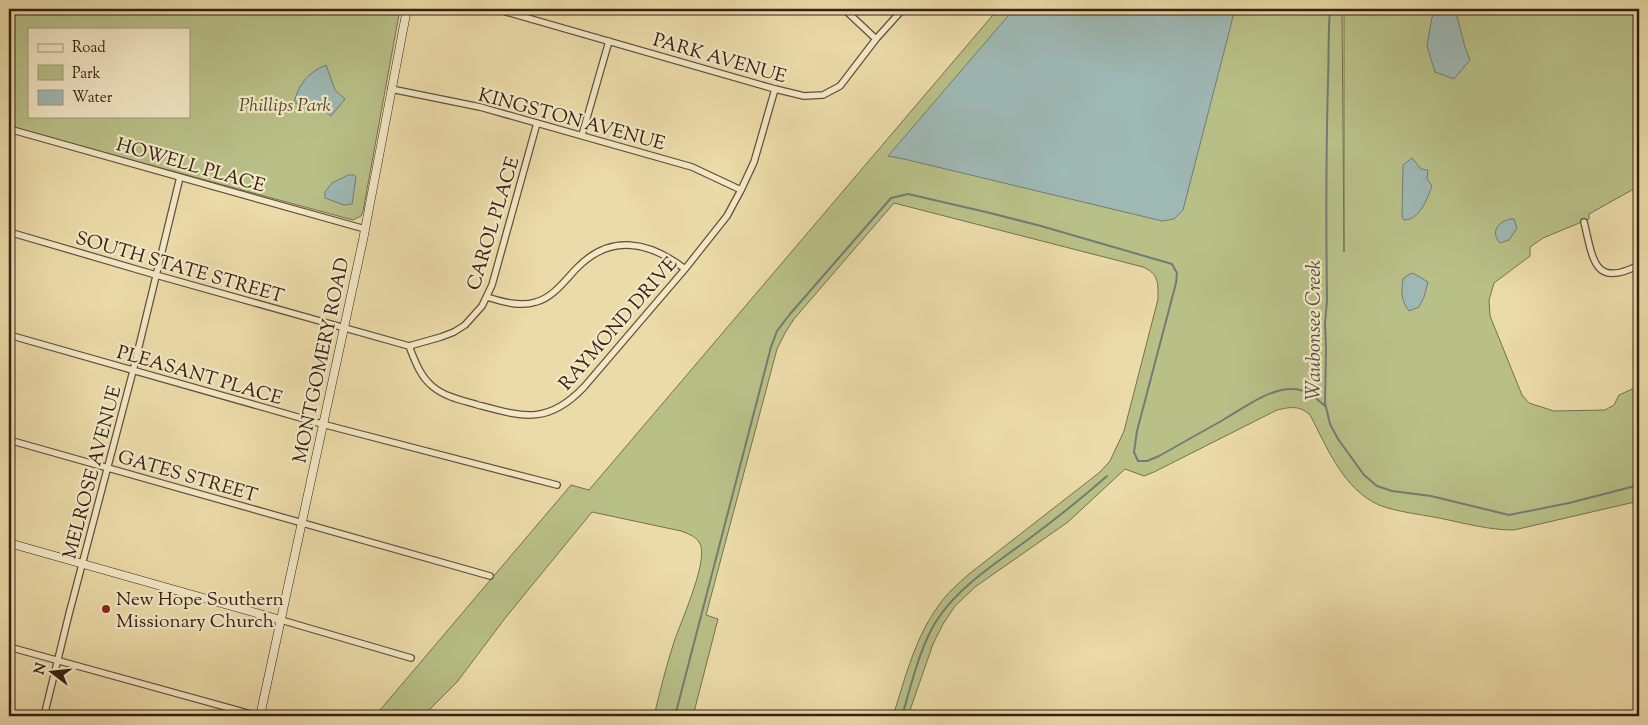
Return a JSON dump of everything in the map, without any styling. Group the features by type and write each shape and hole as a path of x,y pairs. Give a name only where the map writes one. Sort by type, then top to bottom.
{"street":[{"name":"MONTGOMERY ROAD","path":"259,716 365,229 407,9"},
{"name":"PARK AVENUE","path":"499,9 804,96 823,95 840,86 876,39 903,9"},
{"path":"844,9 876,39"},
{"path":"582,135 609,41"},
{"name":"KINGSTON AVENUE","path":"391,89 480,107 582,135 692,167 742,190"},
{"name":"RAYMOND DRIVE","path":"409,346 423,377 440,392 450,397 510,414 524,416 537,415 562,407 584,387 716,231 742,190 757,152 775,89"},
{"name":"CAROL PLACE","path":"409,346 454,332 473,317 487,298 537,123"},
{"name":"HOWELL PLACE","path":"9,129 365,229"},
{"name":"MELROSE AVENUE","path":"44,716 68,614 83,564 106,468 133,371 180,177"},
{"path":"1584,222 1594,262 1602,271 1620,274 1639,265"},
{"name":"SOUTH STATE STREET","path":"9,232 344,328"},
{"path":"487,298 515,304 535,303 543,300 552,294 588,258 610,247 622,245 646,247 670,258 685,269"},
{"path":"344,328 409,346"},
{"name":"PLEASANT PLACE","path":"9,336 322,424 557,485"},
{"name":"GATES STREET","path":"9,440 490,576"},
{"path":"9,543 410,658"},
{"path":"9,647 259,716"}],"green space":[{"name":"Phillips Park","path":"9,9 400,9 363,211 361,216 353,220 9,127"},
{"path":"998,9 1342,9 1344,252 1344,9 1639,9 1639,186 1589,214 1589,219 1543,238 1530,247 1530,256 1494,283 1489,300 1490,316 1522,395 1529,403 1554,411 1605,410 1614,405 1619,395 1639,386 1639,501 1514,530 1485,528 1393,509 1379,505 1355,489 1337,466 1310,415 1295,408 1277,410 1144,476 1125,469 1068,522 975,587 955,606 943,624 933,644 908,716 893,716 917,644 931,617 946,596 969,574 1100,472 1110,461 1124,431 1158,299 1155,276 1143,267 894,203 794,319 777,349 706,615 718,619 693,716 654,716 671,651 700,567 702,555 700,543 693,536 681,531 592,512 506,617 457,682 423,716 375,716 571,485 589,490"}],"water":[{"path":"1014,9 1235,9 1183,210 1174,219 1162,221 888,156"},
{"path":"1441,9 1455,9 1470,60 1454,79 1435,72 1427,46 1432,17"},
{"path":"326,65 335,90 345,99 331,116 319,106 294,103 298,90 309,75"},
{"path":"1412,158 1421,169 1428,170 1427,179 1432,186 1419,213 1410,219 1404,220 1402,217 1403,165"},
{"path":"348,175 356,177 352,204 344,205 325,198 325,192 332,183"},
{"path":"1514,219 1517,228 1509,240 1500,243 1496,235 1497,228 1502,222"},
{"path":"1413,273 1428,282 1419,307 1409,311 1403,300 1402,283 1403,279"}],"waterway":[{"name":"Waubonsee Creek","path":"1330,9 1325,403 1330,424 1338,439 1364,475 1377,486 1392,491 1431,496 1509,515 1569,503 1639,485"},
{"path":"675,716 771,347 777,331 891,198 908,194 986,212 1172,264 1177,273 1176,283 1137,431 1134,452 1138,461 1147,461 1159,456 1256,400 1275,392 1292,389 1302,390 1325,406"},
{"path":"902,716 927,639 948,605 981,574 1060,515 1107,476"}],"place":[{"name":"New Hope Southern Missionary Church","path":"106,609"}]}
